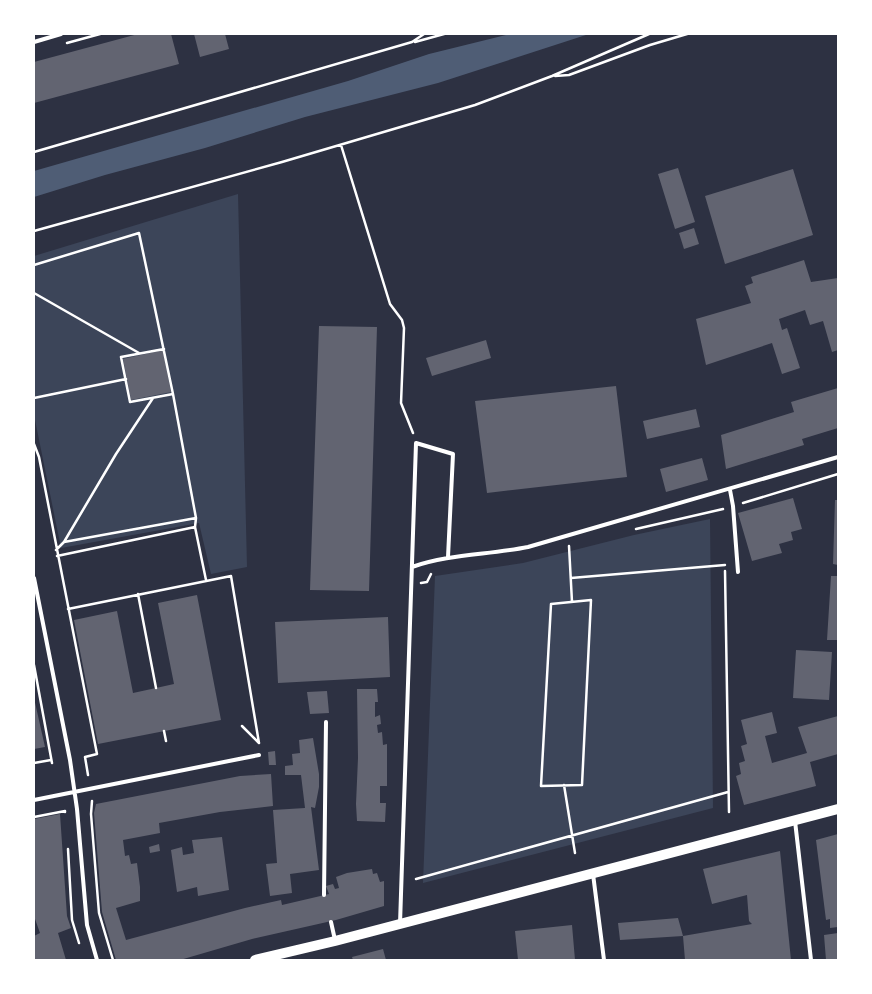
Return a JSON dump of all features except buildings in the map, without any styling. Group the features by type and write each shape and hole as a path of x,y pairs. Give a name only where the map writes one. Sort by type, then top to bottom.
{"main road":[{"path":"255,960 273,958 838,809"}],"street":[{"path":"34,42 62,34"},
{"path":"400,924 416,443 453,454 448,557"},
{"path":"412,567 448,557 481,555 528,547 730,490 838,457"},
{"path":"730,490 733,506 738,572"},
{"path":"34,578 70,760 87,925 96,960"},
{"path":"324,895 326,722"},
{"path":"34,800 260,755"},
{"path":"795,821 811,960"},
{"path":"593,874 604,960"},
{"path":"331,922 335,941"}],"path":[{"path":"412,42 424,34"},
{"path":"34,152 444,34"},
{"path":"34,231 341,145 475,105 552,76 649,34"},
{"path":"552,76 569,75 650,45 687,34"},
{"path":"341,145 390,304 403,324 401,402 416,443"},
{"path":"34,265 139,233 173,394 196,518 195,527 206,580"},
{"path":"34,293 140,354"},
{"path":"164,349 122,357 130,402 173,394"},
{"path":"34,398 126,379"},
{"path":"56,550 64,542 116,454 154,398"},
{"path":"34,444 97,754 85,757 88,775"},
{"path":"721,509 722,517"},
{"path":"64,542 196,518"},
{"path":"57,556 195,527"},
{"path":"569,545 572,602"},
{"path":"725,557 729,812"},
{"path":"571,578 725,565"},
{"path":"68,609 231,576 259,743 242,726"},
{"path":"138,594 156,688"},
{"path":"591,600 582,785 541,786 551,604 572,602 591,600"},
{"path":"34,665 52,761 34,763"},
{"path":"164,731 166,741"},
{"path":"564,785 575,853"},
{"path":"416,879 572,837 728,792"},
{"path":"92,801 91,814 99,913 113,960"},
{"path":"34,817 65,811"}],"shaded area":[{"path":"510,34 589,34 438,83 305,117 205,148 105,175 34,197 34,171 348,81 429,54"},
{"path":"238,194 247,567 211,574 199,523 61,548 34,415 34,256"},
{"path":"710,519 713,808 423,883 435,576 523,563 634,535"}]}
